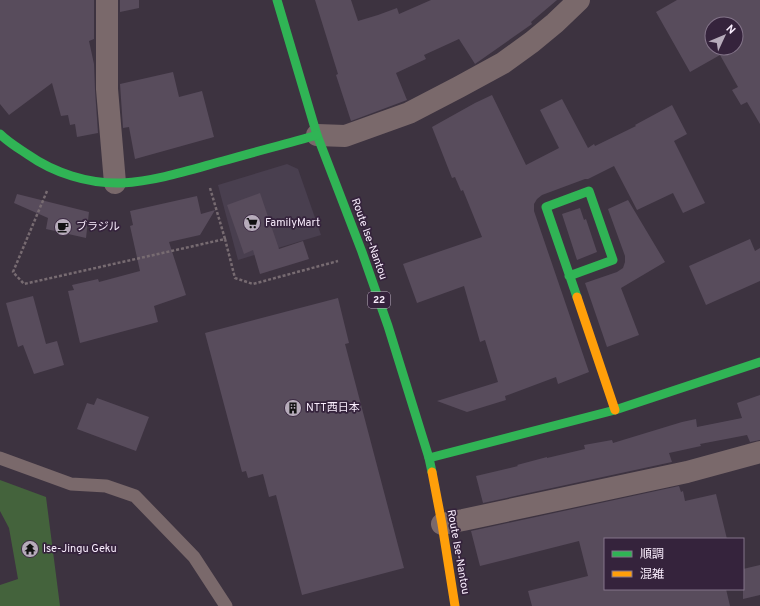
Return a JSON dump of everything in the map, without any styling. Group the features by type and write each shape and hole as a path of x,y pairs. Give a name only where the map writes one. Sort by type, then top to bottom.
{"street":[{"path":"107,0 107,89 115,183"},
{"name":"Route Ise-Nantou","path":"277,0 317,135 365,260 388,326 429,458 442,524 455,606"},
{"path":"0,134 5,140 56,170 96,181 115,183 148,180 177,174 317,135 345,136 409,113 503,63 555,23 579,0"},
{"path":"569,276 613,260 589,191 546,207 569,276 615,410"},
{"path":"429,458 615,410 760,362"},
{"path":"442,524 687,472 760,452"}],"lane":[{"path":"0,458 71,484 106,486 135,496 194,557 226,606"}],"path":[{"path":"56,170 13,272 24,284 225,239"},
{"path":"210,188 235,278 253,284 338,261"}],"shaded area":[{"path":"287,164 298,169 321,235 238,260 218,185"}],"green space":[{"name":"Ise-Jingu Geku","path":"0,480 46,497 60,606 0,606 0,585 18,579 9,528 0,511"}],"building":[{"path":"0,0 94,0 94,39 89,41 94,64 98,133 77,137 75,124 70,125 68,115 61,116 52,83 9,115 0,104"},
{"path":"120,0 139,0 139,8 120,12"},
{"path":"315,0 351,0 358,21 397,8 399,14 431,0 557,0 531,22 532,24 475,64 459,39 424,55 426,59 396,73 407,100 351,121 336,75 338,74"},
{"path":"677,0 760,0 760,124 747,102 741,105 732,90 738,87 721,56 744,56 744,16 704,16 704,56 718,56 690,72 656,12"},
{"path":"173,72 179,97 202,91 214,137 135,159 129,127 123,128 120,84"},
{"path":"492,95 526,165 559,148 540,110 562,99 588,148 636,126 635,125 672,105 687,134 674,141 705,203 683,213 673,193 637,210 614,166 588,179 542,195 537,199 534,204 534,211 589,372 558,384 556,377 505,396 506,400 467,412 437,401 498,382 485,340 480,342 464,286 417,303 403,264 482,237 463,190 461,191 455,177 452,178 432,127"},
{"name":"FamilyMart","path":"260,193 279,249 303,241 309,259 260,274 253,250 244,254 227,205"},
{"path":"17,194 89,212 86,238 46,229 48,218 14,203"},
{"path":"197,196 201,214 215,210 200,235 169,242 186,295 154,306 158,322 80,343 68,291 74,290 72,285 98,279 99,282 140,271 130,226 133,225 130,211"},
{"path":"628,200 665,262 621,288 639,335 607,347 585,283 617,272 623,268 625,256 608,209"},
{"path":"580,208 584,220 586,219 597,252 577,260 562,214"},
{"path":"750,239 755,251 760,248 760,281 706,305 689,266"},
{"path":"33,296 46,344 57,341 64,365 34,374 23,345 18,347 6,303"},
{"name":"NTT西日本","path":"338,298 349,343 345,344 404,568 302,595 276,495 269,497 263,474 248,478 246,471 242,472 205,333"},
{"path":"760,395 760,440 750,442 747,435 700,444 701,446 669,453 672,462 483,503 476,476 547,457 585,449 584,445 612,440 613,443 682,422 696,419 697,427 742,418 737,403"},
{"path":"97,398 149,417 136,451 77,429 87,403 94,405"},
{"path":"679,486 681,492 683,491 685,501 716,494 727,538 604,538 604,590 726,590 730,606 532,606 528,591 588,576 579,541 480,566 471,531"},
{"path":"760,565 760,595 743,599 744,569"}],"traffic: fast":[{"path":"277,0 317,135 362,252 388,326 432,472"},
{"path":"0,134 13,145 48,167 72,176 97,182 109,183 135,182 173,175 317,135"},
{"path":"569,276 613,260 589,191 546,207 577,297"},
{"path":"429,458 615,410 760,362"}],"traffic: slow":[{"path":"577,297 615,410"},
{"path":"432,472 455,606"}],"place":[{"name":"FamilyMart","path":"252,223"},
{"name":"ブラジル","path":"63,227"},
{"name":"NTT西日本","path":"293,408"},
{"name":"Ise-Jingu Geku","path":"30,549"}]}
